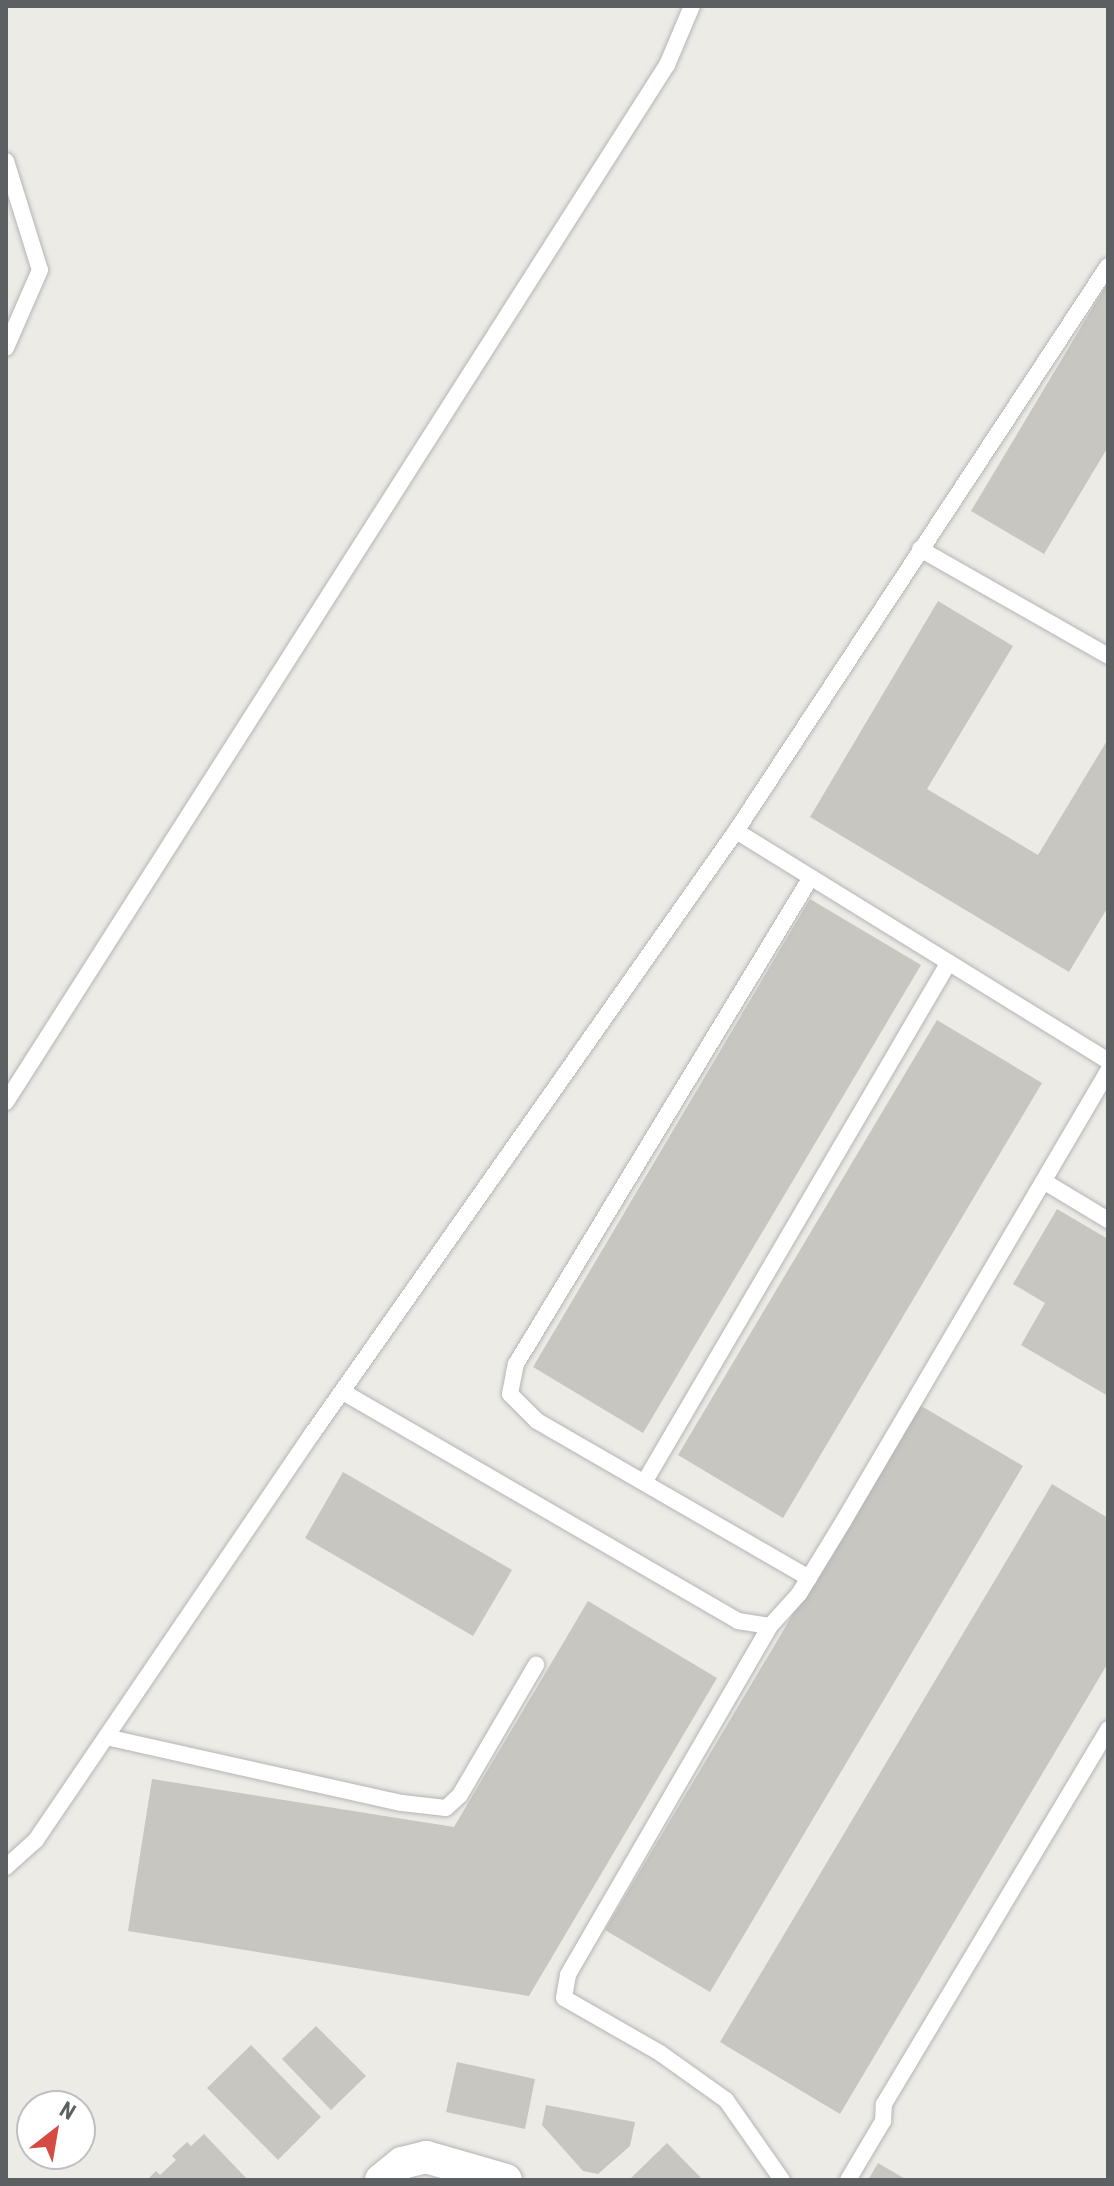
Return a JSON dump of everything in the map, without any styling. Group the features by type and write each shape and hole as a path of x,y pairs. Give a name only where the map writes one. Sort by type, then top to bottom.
{"street":[{"path":"381,2180 402,2163 426,2157 506,2180"}],"lane":[{"path":"6,1102 667,65 692,6"},
{"path":"6,161 40,270 6,348"},
{"path":"6,1867 36,1840 343,1392 736,831 1108,266"},
{"path":"920,549 1108,656"},
{"path":"736,831 1108,1061"},
{"path":"809,1578 537,1421 510,1394 516,1364 811,877"},
{"path":"645,1481 949,962"},
{"path":"782,2180 726,2100 660,2053 564,1998 568,1975 770,1626 809,1578 1045,1182 1101,1100 1108,1071"},
{"path":"1045,1182 1108,1220"},
{"path":"343,1392 738,1621 770,1626"},
{"path":"106,1737 402,1803 446,1808 460,1795 536,1665"},
{"path":"848,2180 883,2121 884,2104 1108,1729"}],"building":[{"path":"1108,282 1108,447 1044,554 971,511"},
{"path":"938,601 1013,646 927,789 1038,855 1108,739 1108,907 1069,972 810,817"},
{"path":"810,899 921,965 643,1433 533,1367"},
{"path":"937,1020 1042,1083 783,1518 678,1455"},
{"path":"1057,1209 1108,1239 1108,1396 1021,1345 1045,1303 1013,1284"},
{"path":"918,1404 1023,1466 710,1992 605,1930"},
{"path":"343,1472 512,1570 473,1636 305,1538"},
{"path":"1052,1484 1108,1518 1108,1663 840,2114 720,2042"},
{"path":"588,1601 717,1678 529,1996 128,1931 152,1779 454,1827"},
{"path":"316,2026 366,2076 331,2110 282,2059"},
{"path":"251,2045 321,2117 278,2160 207,2088"},
{"path":"457,2062 535,2079 525,2129 446,2112"},
{"path":"546,2105 635,2122 630,2146 598,2174 583,2171 542,2125"},
{"path":"204,2134 248,2180 147,2180 156,2171 160,2175 176,2160 172,2156 187,2142 191,2146"},
{"path":"667,2143 703,2180 629,2180"},
{"path":"878,2163 907,2180 868,2180"}]}
